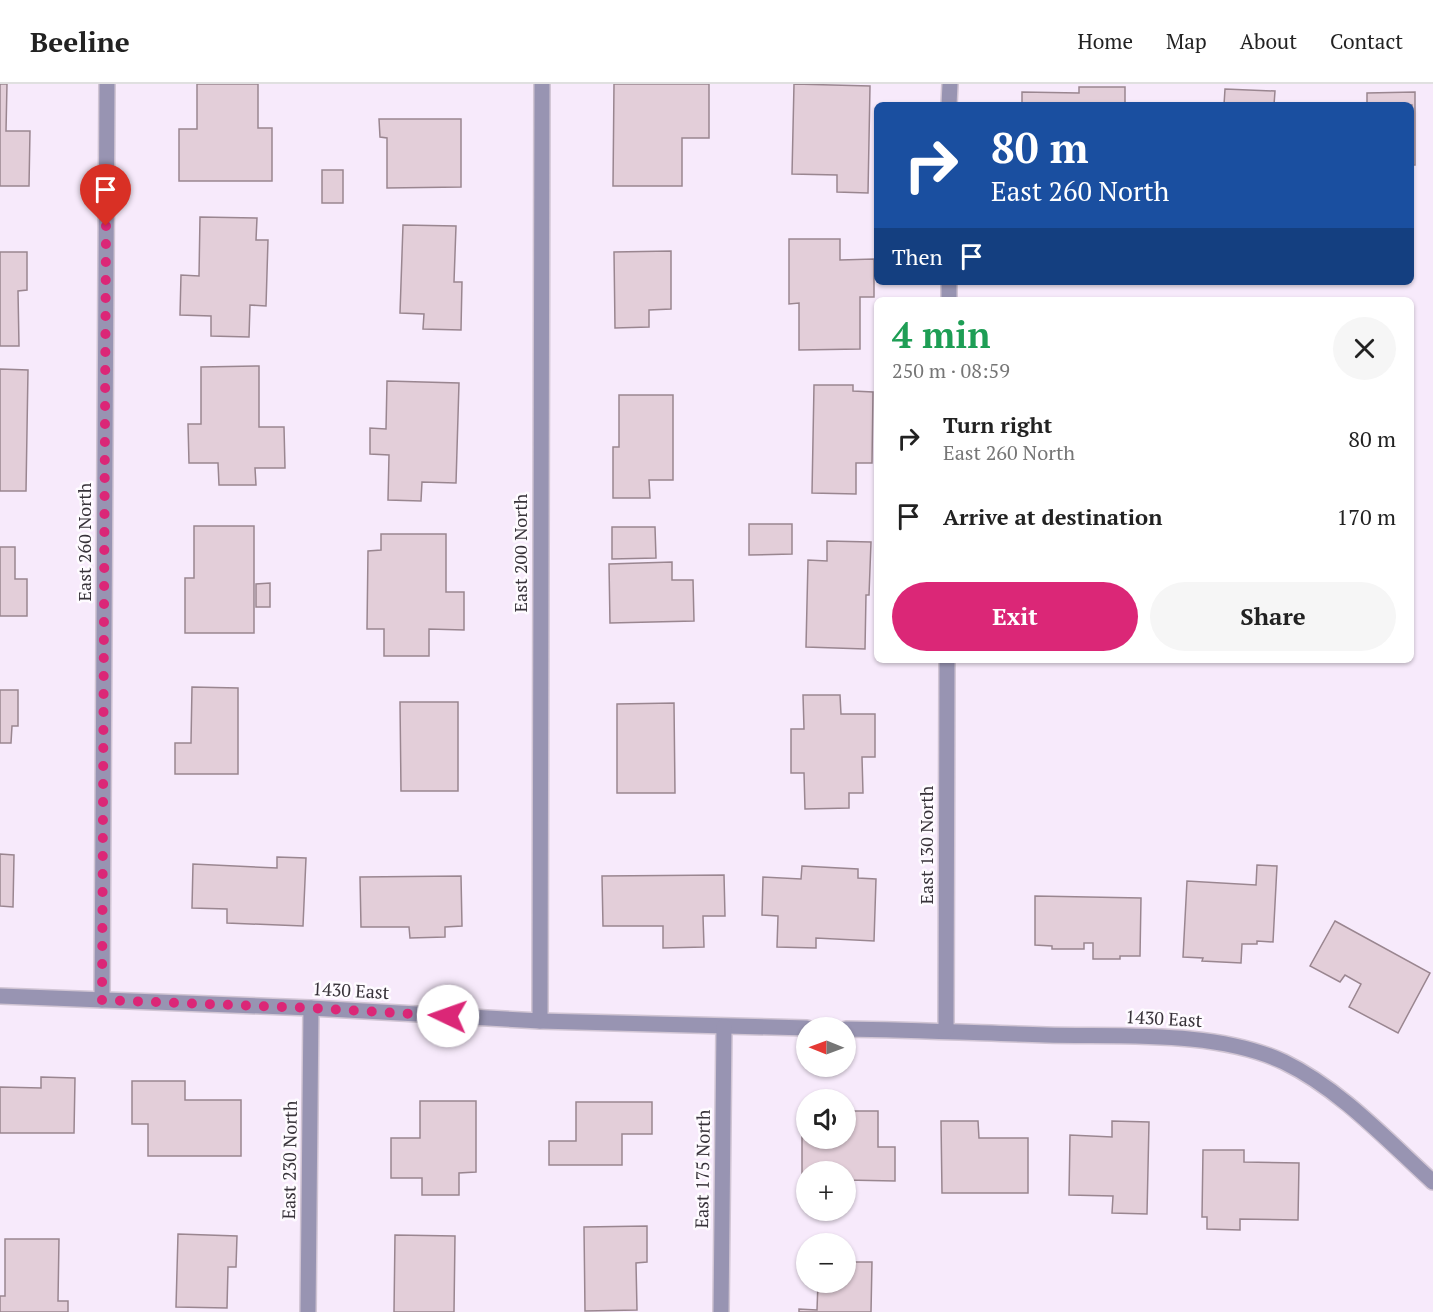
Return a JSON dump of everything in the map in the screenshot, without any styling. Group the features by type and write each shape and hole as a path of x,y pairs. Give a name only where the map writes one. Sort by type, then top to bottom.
{"street":[{"name":"East 260 North","path":"102,1000 107,84"},
{"name":"East 200 North","path":"540,1022 542,84"},
{"path":"949,102 950,84"},
{"name":"East 130 North","path":"946,1030 947,663"},
{"name":"1430 East","path":"0,996 311,1008 540,1022 796,1028"},
{"name":"East 230 North","path":"308,1312 311,1008"},
{"name":"East 175 North","path":"721,1312 724,1027"},
{"name":"1430 East","path":"856,1029 1149,1037 1212,1042 1251,1049 1285,1063 1316,1080 1346,1103 1433,1182"}],"building":[{"path":"0,84 7,84 6,131 30,131 29,186 0,186"},
{"path":"197,84 258,84 258,128 272,128 272,181 179,181 179,129 197,129"},
{"path":"614,84 709,84 709,138 682,138 682,186 613,186"},
{"path":"794,84 870,86 868,193 837,192 837,175 792,174"},
{"path":"1079,87 1125,87 1125,102 1022,102 1022,92 1079,93"},
{"path":"1225,89 1275,91 1274,102 1224,102"},
{"path":"1415,92 1415,165 1414,102 1367,102 1367,93"},
{"path":"379,119 461,119 461,187 387,188 387,138 380,137"},
{"path":"322,170 343,170 343,203 322,203"},
{"path":"200,217 257,218 256,240 268,240 266,306 250,305 249,337 211,336 211,316 180,315 181,275 199,276"},
{"path":"403,225 456,226 454,282 462,282 461,330 423,329 424,314 400,313"},
{"path":"789,239 840,239 840,260 874,259 874,297 860,297 860,349 799,350 799,303 789,304"},
{"path":"671,251 671,309 649,310 649,327 615,328 614,252"},
{"path":"0,252 27,252 27,290 18,291 19,346 0,346"},
{"path":"259,366 259,427 284,427 285,468 255,468 256,485 219,485 218,463 189,463 188,424 201,424 201,367"},
{"path":"0,369 28,370 26,491 0,491"},
{"path":"387,381 459,383 456,483 422,482 421,501 388,500 389,455 370,454 370,428 386,429"},
{"path":"814,385 853,385 853,391 873,392 872,463 856,463 856,494 812,493"},
{"path":"619,395 673,395 673,480 649,480 650,498 613,498 613,447 619,447"},
{"path":"749,524 792,524 792,554 749,555"},
{"path":"194,526 254,526 254,633 185,633 185,578 194,578"},
{"path":"612,527 655,527 656,558 612,559"},
{"path":"381,534 446,534 446,592 464,592 464,630 429,629 429,656 384,656 384,629 367,629 368,551 381,550"},
{"path":"827,541 871,542 869,595 866,595 865,649 806,647 808,560 827,561"},
{"path":"0,547 15,547 15,579 27,579 27,616 0,616"},
{"path":"672,562 672,580 693,580 694,621 610,623 609,564"},
{"path":"270,583 270,607 256,607 256,584"},
{"path":"192,687 238,688 238,774 175,774 175,743 191,743"},
{"path":"0,690 18,690 18,726 12,726 11,743 0,743"},
{"path":"803,695 840,695 841,714 875,714 875,757 862,757 863,793 849,793 849,808 805,809 804,773 791,773 791,729 804,729"},
{"path":"400,702 458,702 458,791 401,791"},
{"path":"674,703 675,793 617,793 617,704"},
{"path":"0,854 14,855 13,907 0,906"},
{"path":"277,857 306,858 303,926 227,923 227,909 192,908 193,864 277,868"},
{"path":"1257,865 1277,866 1273,942 1257,941 1257,944 1242,944 1241,963 1202,961 1203,958 1183,957 1187,881 1256,885"},
{"path":"802,866 858,869 858,878 876,879 874,941 816,938 816,948 777,947 778,916 762,915 763,877 801,879"},
{"path":"724,875 725,916 703,916 704,947 663,948 663,926 603,926 602,876"},
{"path":"461,876 462,926 445,927 445,937 410,938 409,927 361,927 360,877"},
{"path":"1035,896 1141,898 1140,956 1093,959 1093,943 1084,943 1084,949 1052,949 1052,946 1035,945"},
{"path":"1335,921 1430,973 1398,1033 1349,1007 1361,984 1345,975 1340,982 1310,966"},
{"path":"41,1077 75,1078 74,1133 0,1133 0,1087 41,1088"},
{"path":"132,1081 185,1081 185,1100 241,1100 241,1156 148,1156 148,1124 132,1124"},
{"path":"420,1101 476,1101 476,1172 459,1173 459,1195 422,1195 422,1178 391,1178 391,1138 420,1138"},
{"path":"576,1102 652,1102 652,1134 622,1134 622,1165 549,1165 549,1141 576,1141"},
{"path":"856,1111 878,1111 878,1147 895,1147 895,1181 856,1180 856,1161 802,1161 802,1149 856,1149"},
{"path":"941,1121 978,1121 979,1138 1028,1138 1028,1193 942,1193"},
{"path":"1112,1121 1149,1122 1147,1214 1112,1213 1113,1196 1069,1195 1070,1135 1112,1137"},
{"path":"1203,1150 1244,1150 1244,1162 1299,1163 1298,1220 1240,1219 1240,1230 1207,1229 1207,1217 1202,1217"},
{"path":"647,1226 647,1262 636,1263 637,1310 585,1311 584,1227"},
{"path":"178,1234 237,1236 236,1267 228,1267 227,1308 176,1307"},
{"path":"395,1235 455,1236 454,1312 394,1312"},
{"path":"5,1239 59,1239 58,1301 68,1301 68,1312 0,1312 0,1296 5,1296"},
{"path":"856,1262 872,1262 871,1312 799,1312 799,1309 817,1310 818,1293 856,1293"}],"route":[{"path":"106,226 102,1000 448,1016"}]}
